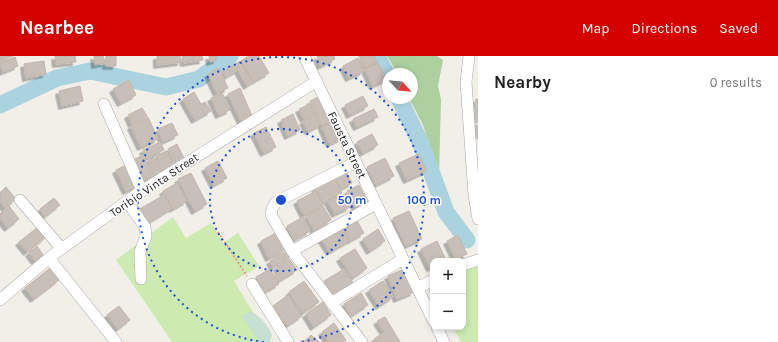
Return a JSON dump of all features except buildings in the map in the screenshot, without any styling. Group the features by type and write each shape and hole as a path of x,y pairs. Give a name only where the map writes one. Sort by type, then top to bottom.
{"street":[{"name":"Fausta Street","path":"304,56 430,314"},
{"path":"469,56 466,82 474,195 478,219"},
{"name":"Toribio Vinta Street","path":"0,300 49,258 142,190 317,82"},
{"path":"104,104 142,190"},
{"path":"356,162 276,202 272,209 271,215 292,251 362,342"},
{"path":"20,200 62,249"},
{"path":"127,202 145,228 146,236 140,252 141,279"},
{"path":"292,251 376,204"},
{"path":"49,258 116,342"},
{"path":"331,303 403,259"},
{"path":"466,264 478,260"},
{"path":"417,288 430,282"},
{"path":"252,284 288,342"},
{"path":"438,330 444,342"}],"path":[{"path":"218,232 252,284"}],"green space":[{"path":"387,56 437,56 443,60 438,86 441,99 439,177 423,125 412,104 418,104 418,68 394,68"},
{"path":"173,217 186,238 211,223 223,243 238,233 259,266 234,281 271,342 172,342 116,260"},
{"path":"478,264 478,342 461,342 455,330 466,330 466,270"},
{"path":"251,311 269,328 272,336 268,342 259,342 242,316"}],"waterway":[{"path":"0,105 57,78 90,71 166,87 199,79 230,56"},
{"path":"377,56 383,68"},
{"path":"402,104 421,144 446,212 467,240"}]}
